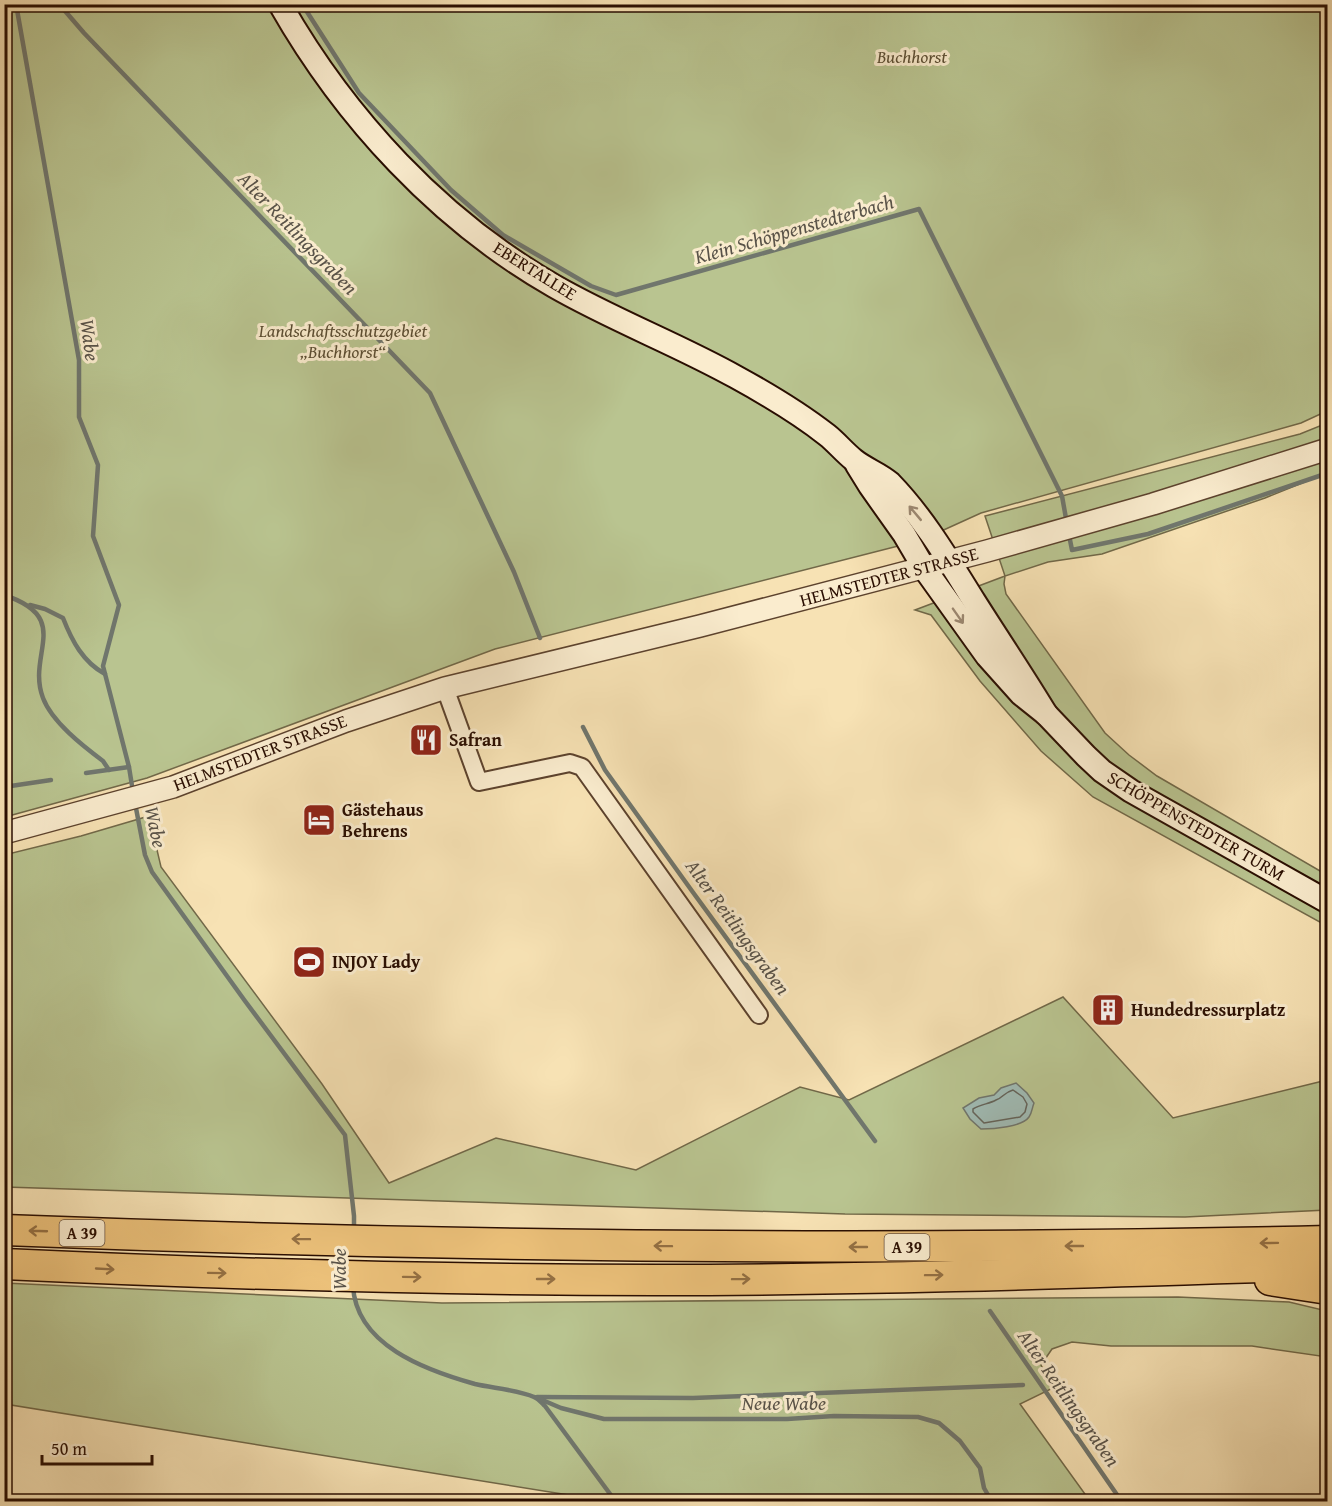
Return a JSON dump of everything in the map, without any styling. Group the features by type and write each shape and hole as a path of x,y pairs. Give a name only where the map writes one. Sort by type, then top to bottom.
{"highway":[{"name":"A 39","path":"4,1230 486,1244 790,1247 1156,1245 1328,1241"},
{"name":"A 39","path":"4,1264 158,1271 487,1279 684,1280 1328,1265"},
{"path":"1160,1270 1265,1279 1328,1289"}],"main road":[{"name":"EBERTALLEE","path":"280,4 331,84 381,145 440,202 473,230 504,254 552,285 733,375 827,435 855,462 888,481 923,522 949,561"},
{"name":"EBERTALLEE","path":"855,462 924,568"},
{"name":"SCHÖPPENSTEDTER TURM","path":"949,561 1046,714"},
{"name":"SCHÖPPENSTEDTER TURM","path":"924,568 987,656 1021,694 1046,714 1094,764 1131,791 1328,902"}],"street":[{"name":"HELMSTEDTER STRASSE","path":"4,833 173,787 356,717 445,688 700,626 924,568 1153,504 1328,449"},
{"path":"445,688 479,782 570,763 582,767 759,1015"}],"green space":[{"name":"Landschaftsschutzgebiet „Buchhorst“","path":"4,5 1327,5 1327,411 1301,423 981,513 937,533 902,545 495,649 147,778 5,817"},
{"path":"1327,423 1327,473 1265,498 1102,554 1048,562 1005,576 985,516 1300,434"},
{"path":"1005,576 1006,594 1105,733 1157,776 1327,875 1327,926 1093,797 1041,751 980,681 931,615 915,610"},
{"path":"149,816 161,867 322,1084 389,1183 496,1138 636,1170 800,1087 849,1100 1063,997 1173,1118 1327,1080 1327,1210 1185,1217 845,1214 5,1187 4,855"},
{"path":"4,1283 442,1303 1178,1297 1289,1302 1327,1311 1327,1357 1252,1346 1111,1346 1072,1342 1052,1349 1041,1365 1053,1388 1020,1404 1090,1501 606,1501 5,1404"}],"water":[{"path":"1016,1083 1034,1103 1029,1117 1020,1123 1007,1127 981,1129 970,1119 963,1108 979,1098 994,1095 1001,1088"}],"waterway":[{"name":"Wabe","path":"16,4 79,360 79,417 98,465 93,536 119,605 103,666 129,767 133,792"},
{"name":"Alter Reitlingsgraben","path":"59,4 84,33 430,393 514,572 540,638"},
{"name":"Klein Schöppenstedterbach","path":"302,4 359,93 451,190 503,235 591,286 616,295 919,209 1062,496 1067,524"},
{"name":"Klein Schöppenstedterbach","path":"1069,535 1072,550 1148,534 1328,473"},
{"path":"4,595 25,604 37,615 43,626 39,682 47,707 61,725 103,761 109,770"},
{"path":"30,605 63,618 70,635 84,657 105,674"},
{"name":"Alter Reitlingsgraben","path":"583,727 605,770 875,1141"},
{"path":"86,773 129,767"},
{"path":"4,787 51,780"},
{"name":"Wabe","path":"135,803 145,855 152,872 345,1135 354,1229"},
{"name":"Wabe","path":"353,1286 357,1307 366,1324 396,1352 435,1371 456,1378 538,1399 616,1502"},
{"name":"Alter Reitlingsgraben","path":"990,1311 1122,1502"},
{"path":"537,1397 693,1398 1023,1385"},
{"name":"Neue Wabe","path":"540,1399 561,1408 604,1419 918,1417 939,1423 960,1441 980,1468 984,1488 992,1502"}],"place":[{"name":"Safran","path":"426,740"},
{"name":"Gästehaus Behrens","path":"319,820"},
{"name":"INJOY Lady","path":"309,962"},
{"name":"Hundedressurplatz","path":"1108,1010"}],"park label":[{"name":"Buchhorst","path":"912,57"}]}
